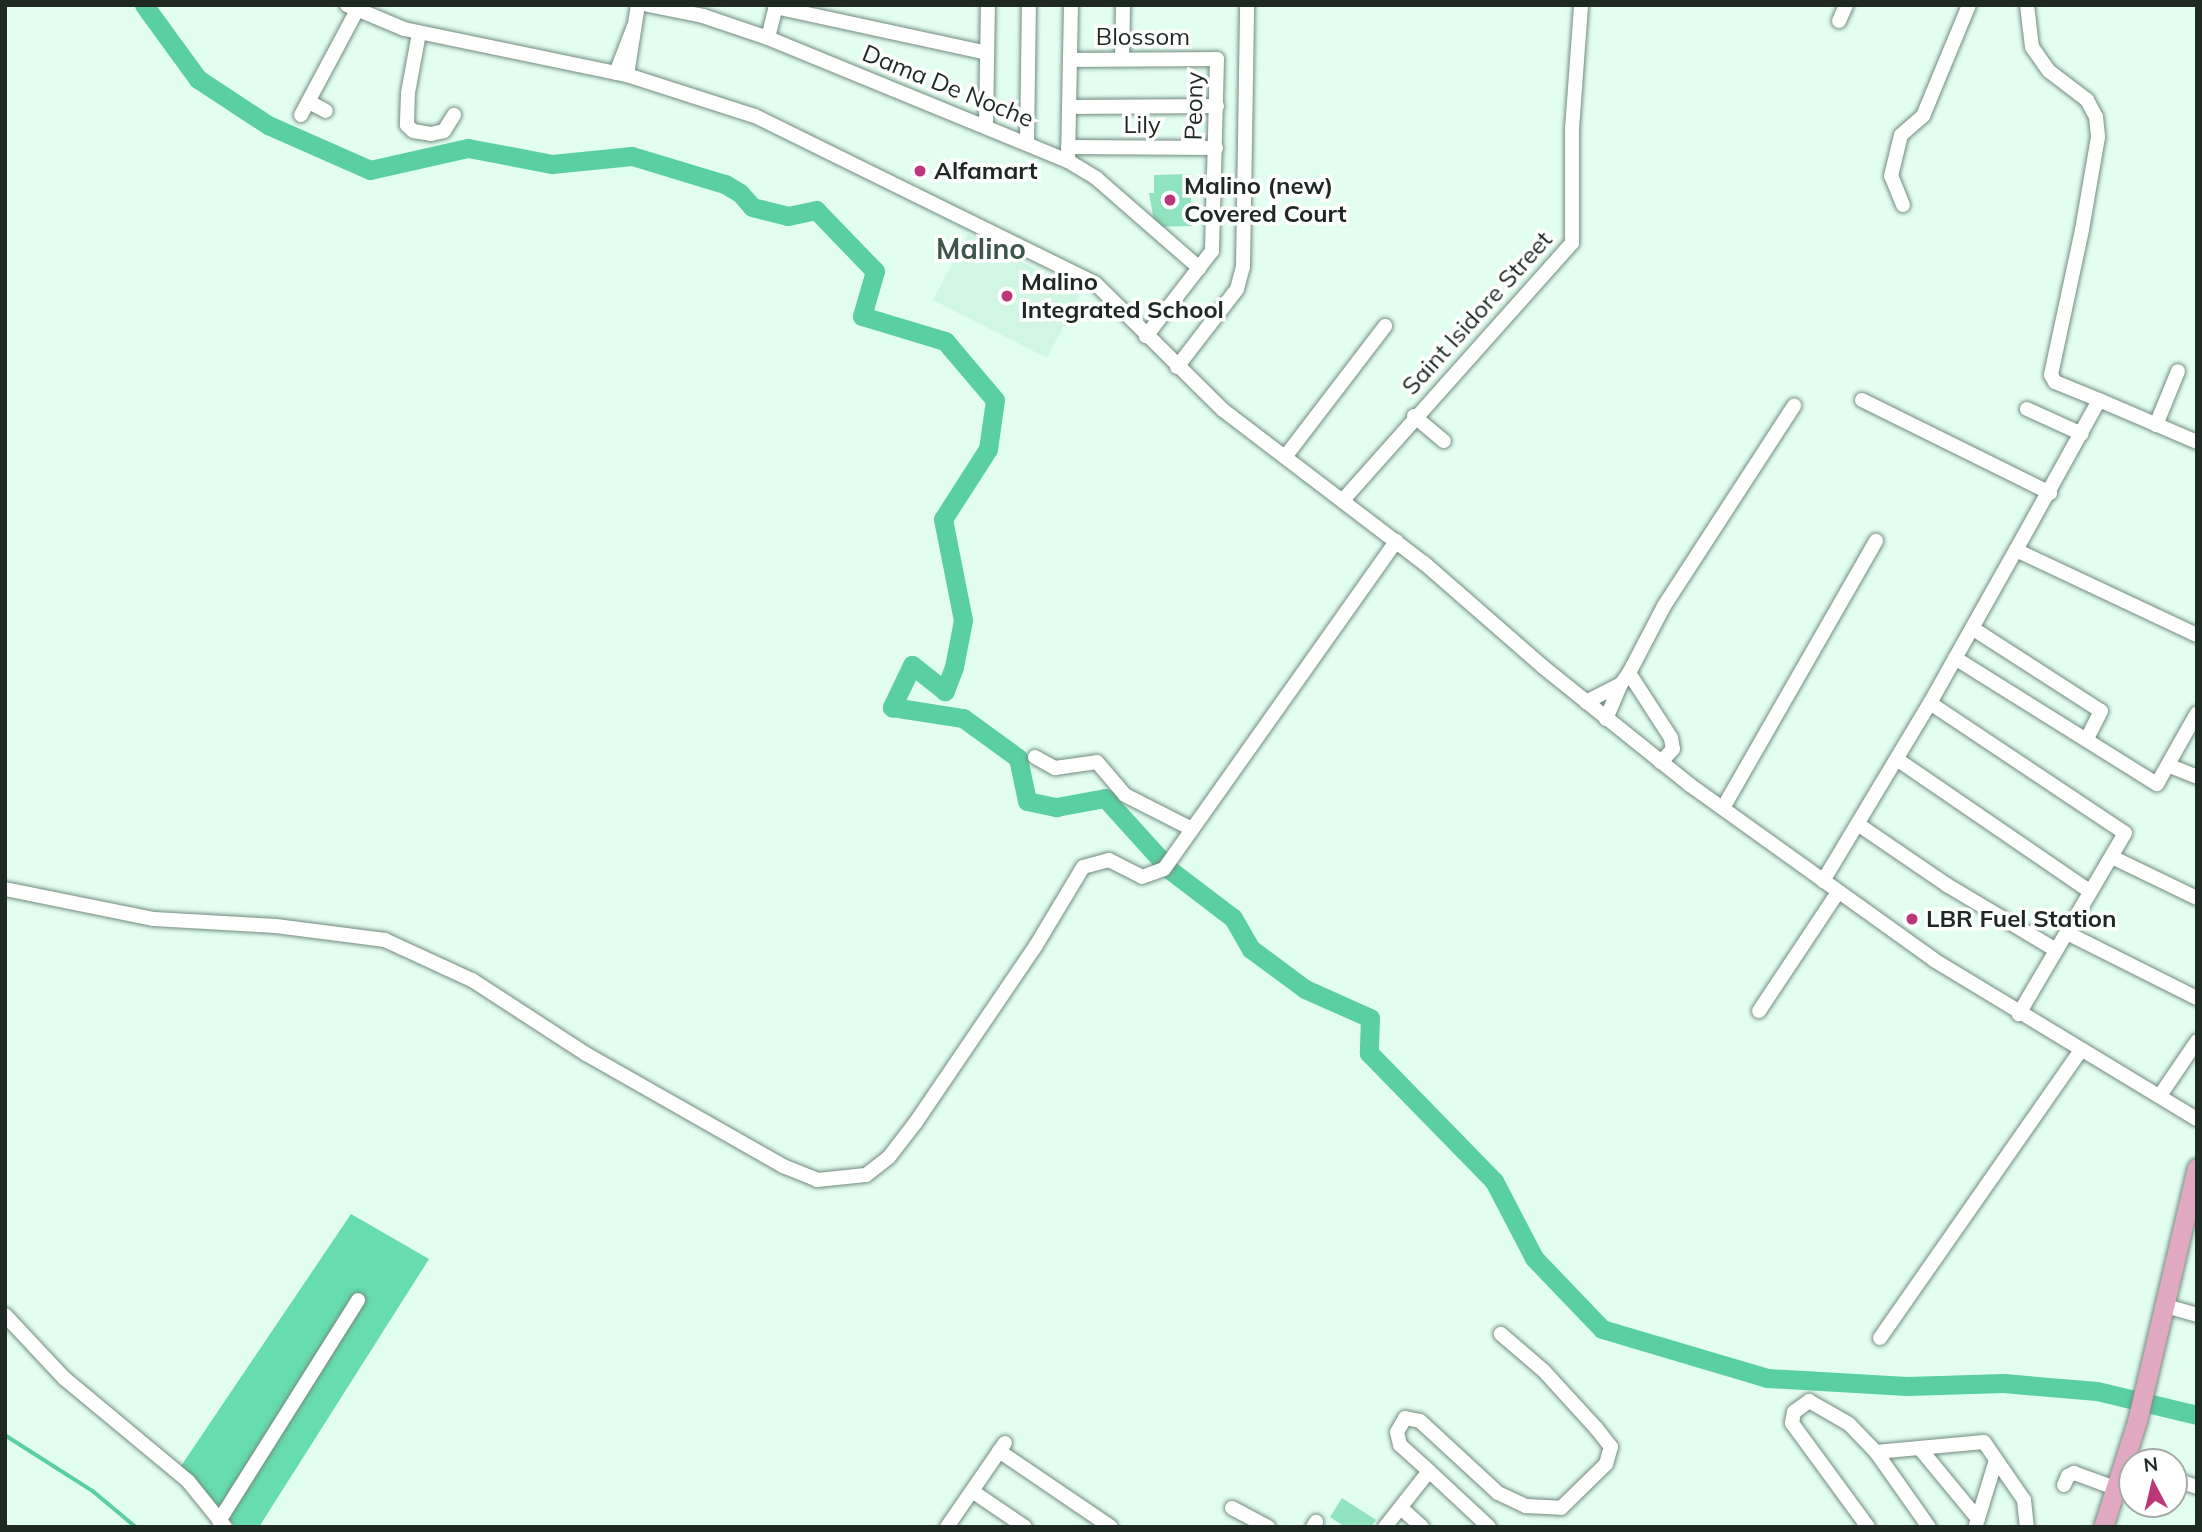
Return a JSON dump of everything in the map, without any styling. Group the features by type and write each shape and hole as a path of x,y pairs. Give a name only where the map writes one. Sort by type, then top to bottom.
{"main road":[{"path":"2131,1448 2197,1168"},
{"path":"2103,1527 2118,1482"}],"street":[{"path":"623,68 638,5"},
{"name":"Dama De Noche","path":"648,5 704,11 986,127 1027,143 1068,154 1199,268"},
{"path":"986,127 988,5"},
{"path":"1027,143 1029,5"},
{"path":"1068,154 1071,5"},
{"path":"1122,60 1123,5"},
{"path":"1177,366 1237,289 1243,267 1247,5"},
{"name":"Saint Isidore Street","path":"1343,500 1414,416 1572,243 1572,129 1581,5"},
{"path":"1839,21 1846,5"},
{"path":"1903,205 1891,176 1901,135 1923,116 1969,5"},
{"path":"2027,5 2032,47 2049,71 2087,100 2096,117 2098,137 2082,230 2051,375 2055,382 2197,442"},
{"path":"768,38 775,6 987,53"},
{"path":"301,115 352,8 419,33 623,68 765,121 1085,278 1223,410 1396,541 1606,719 1661,762 1838,892 2019,1014 2161,1094 2197,1119"},
{"path":"419,33 408,93 408,125 413,131 431,134 444,131 454,115"},
{"name":"Blossom","path":"1070,60 1217,59"},
{"name":"Peony","path":"1146,335 1199,268 1214,244 1217,59"},
{"path":"309,102 326,111"},
{"path":"1069,107 1217,106"},
{"name":"Lily","path":"1068,154 1216,148"},
{"path":"1285,457 1385,326"},
{"path":"2156,425 2178,371"},
{"path":"1862,400 2050,493"},
{"path":"1823,881 1898,760 2050,493 2099,400"},
{"path":"1606,719 1664,606 1794,405"},
{"path":"2026,409 2082,434"},
{"path":"1414,416 1444,441"},
{"path":"5,888 154,919 288,927 386,940 472,980 586,1054 783,1166 828,1181 866,1175 889,1157 1035,947 1083,867 1109,860 1142,877 1164,869 1396,541"},
{"path":"1723,808 1877,541"},
{"path":"2016,550 2197,635"},
{"path":"1972,628 2101,711 2088,737"},
{"path":"1955,658 2088,737 2157,784 2170,766 2197,713"},
{"path":"1586,702 1625,678"},
{"path":"1625,678 1671,738 1673,749 1661,762"},
{"path":"1930,704 2125,834 2019,1014"},
{"path":"1035,757 1055,768 1097,762 1125,795 1192,829"},
{"path":"1898,760 2089,891"},
{"path":"2170,766 2197,778"},
{"path":"1859,825 1947,885 2056,950"},
{"path":"2112,857 2197,898"},
{"path":"1759,1011 1838,892"},
{"path":"2067,933 2197,998"},
{"path":"2161,1094 2197,1041"},
{"path":"1880,1338 2081,1050"},
{"path":"5,1315 64,1378 188,1481 222,1524 359,1300"},
{"path":"2166,1307 2197,1315"},
{"path":"1489,1527 1400,1445 1397,1432 1405,1418 1420,1421 1497,1493 1526,1507 1561,1508 1606,1464 1611,1447 1544,1371 1501,1335"},
{"path":"1868,1527 1791,1416 1807,1402 1814,1402 1849,1424 1876,1452 1929,1527"},
{"path":"1876,1452 1922,1451 1984,1442 2024,1500 2027,1527"},
{"path":"947,1527 1002,1447 1111,1527"},
{"path":"1922,1451 1977,1523"},
{"path":"1977,1523 1996,1460"},
{"path":"1385,1527 1429,1471"},
{"path":"2064,1485 2068,1476 2074,1473 2115,1488"},
{"path":"972,1491 1025,1527"},
{"path":"1232,1508 1259,1524"},
{"path":"1401,1508 1422,1527"}],"shaded area":[{"name":"Malino Integrated School","path":"968,234 1081,293 1047,358 933,300"}],"green space":[{"name":"Malino (new) Covered Court","path":"1190,174 1192,226 1155,227 1149,193 1154,193 1154,175"},
{"path":"351,1214 429,1259 259,1527 236,1527 179,1469"},
{"path":"1342,1498 1376,1520 1371,1527 1345,1527 1330,1517"}],"waterway":[{"path":"144,5 198,79 268,125 370,170 468,148 552,164 632,156 725,184 740,193 752,207 788,216 816,210 875,271 862,316 945,341 995,400 988,449 943,519 963,620 954,667 945,691 912,665 892,707 963,718 1018,758 1027,801 1056,807 1105,798 1170,870 1233,918 1251,949 1305,989 1370,1018 1369,1053 1494,1181 1534,1258 1602,1329 1767,1378 1907,1386 2003,1383 2097,1391 2197,1415"},
{"path":"5,1435 93,1491 136,1527"}],"place":[{"name":"Alfamart","path":"920,171"},
{"name":"Malino (new) Covered Court","path":"1170,200"},
{"name":"Malino Integrated School","path":"1007,296"},
{"name":"LBR Fuel Station","path":"1912,919"}],"district":[{"name":"Malino","path":"981,249"}]}
